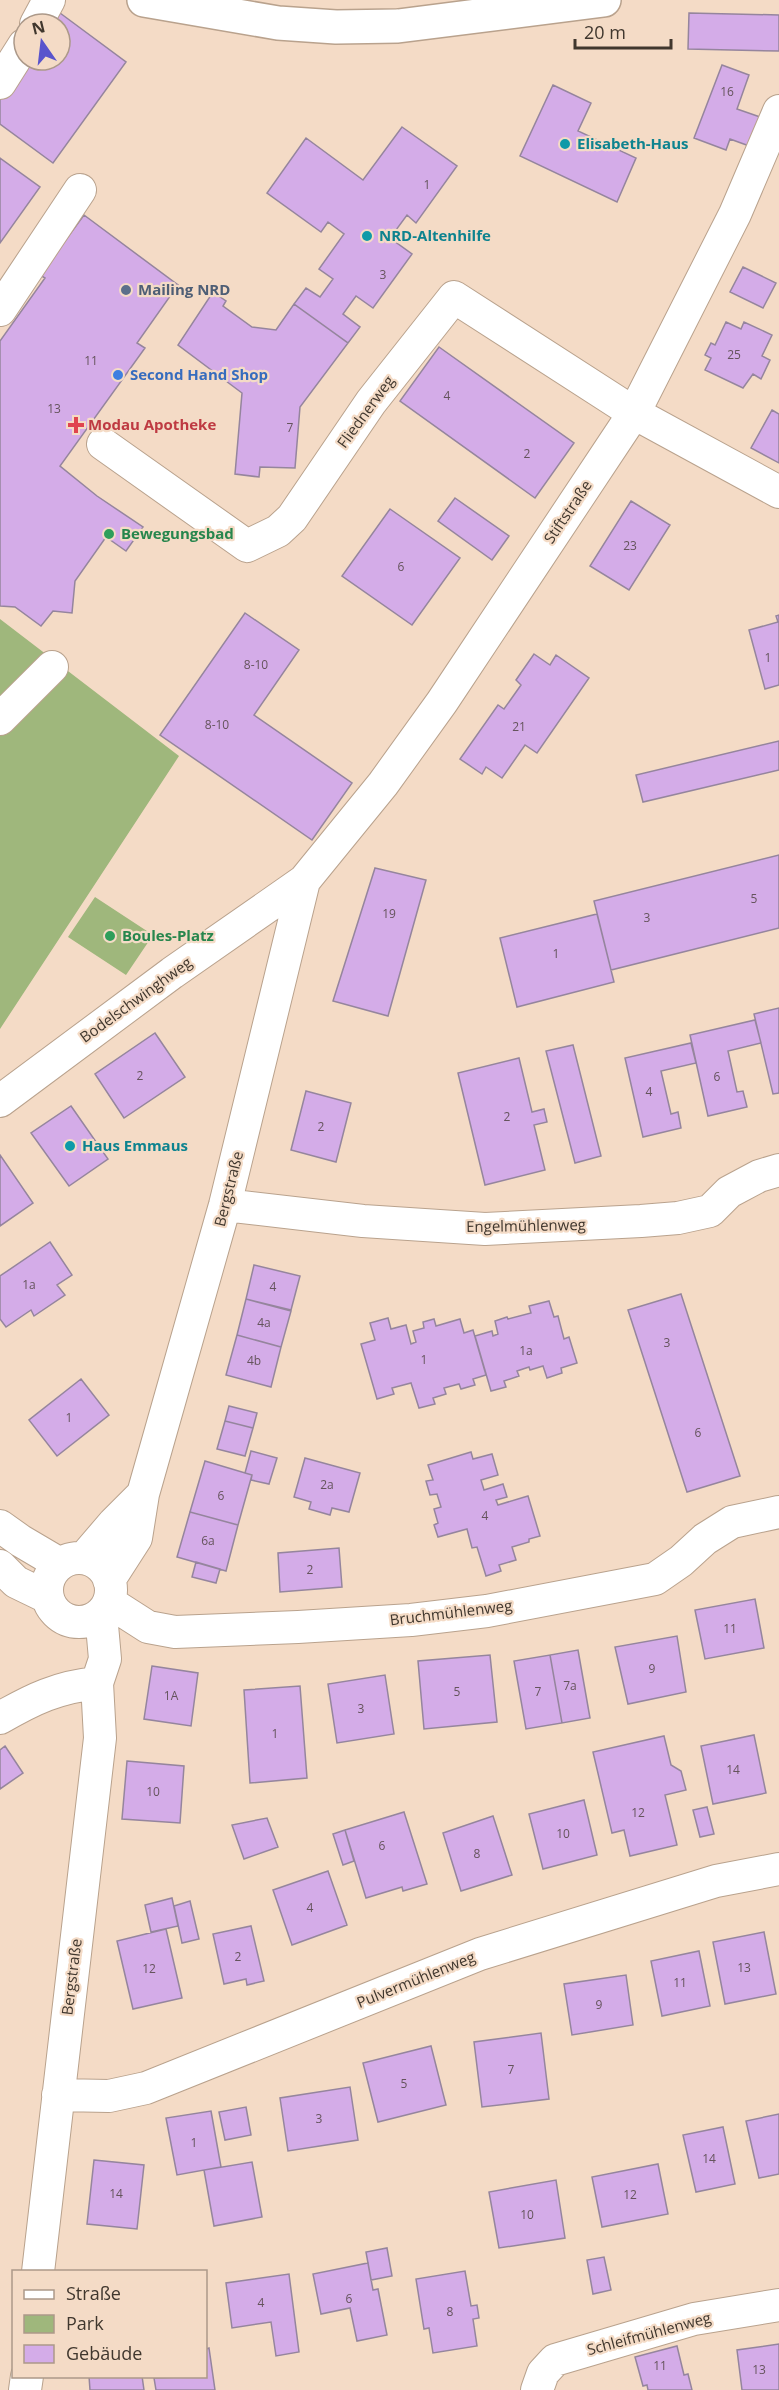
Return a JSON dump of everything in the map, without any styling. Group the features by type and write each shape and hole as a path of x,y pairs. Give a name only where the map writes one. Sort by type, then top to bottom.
{"street":[{"path":"144,0 278,23 336,27 398,26 511,5 604,0"},
{"path":"0,83 12,64"},
{"name":"Stiftstraße","path":"304,881 383,784 435,711 634,413 735,214 779,111"},
{"path":"0,309 80,190"},
{"name":"Fliednerweg","path":"103,444 247,546 278,531 292,518 371,402 454,297 634,413"},
{"path":"634,413 779,492"},
{"path":"0,719 52,667"},
{"name":"Bodelschwinghweg","path":"0,1101 172,973 304,881"},
{"name":"Bergstraße","path":"38,2270 100,1738 97,1683 85,1661 99,1605 135,1538 143,1494 225,1205 304,881"},
{"name":"Engelmühlenweg","path":"225,1205 363,1221 485,1229 641,1221 678,1218 710,1210 729,1192 759,1176 779,1170"},
{"name":"Bergstraße","path":"47,1597 46,1585 51,1572 72,1561 143,1494"},
{"name":"Bruchmühlenweg","path":"99,1605 148,1627 175,1632 355,1624 487,1611 655,1579 681,1561 705,1539 732,1522 779,1512"},
{"path":"0,1526 21,1542 72,1561 95,1562 104,1569 99,1605 62,1618 52,1609 47,1597 16,1582 0,1566"},
{"path":"0,1718 36,1697 70,1686 97,1683"},
{"name":"Pulvermühlenweg","path":"58,2095 109,2096 146,2088 480,1954 716,1881 779,1869"},
{"name":"Schleifmühlenweg","path":"537,2390 543,2373 555,2360 694,2319 779,2304"}],"green space":[{"path":"0,619 179,756 0,1029"},
{"name":"Boules-Platz","path":"95,897 153,935 126,975 68,937"}],"building":[{"path":"689,13 779,15 779,51 688,49"},
{"path":"72,22 126,62 53,163 0,124 0,94 16,72 72,72"},
{"path":"722,65 749,75 737,109 763,118 752,147 730,139 726,150 694,138"},
{"name":"Elisabeth-Haus","path":"553,85 591,103 578,131 636,158 617,202 520,156"},
{"name":"NRD-Altenhilfe","path":"402,127 457,166 416,223 407,215 390,238 412,254 373,308 356,296 343,314 360,327 348,343 294,304 306,288 320,297 333,279 319,269 344,234 328,222 321,232 267,193 306,138 363,180"},
{"path":"0,158 40,187 0,243"},
{"path":"84,215 178,285 137,343 145,348 60,466 97,496 143,527 126,551 106,537 75,581 72,613 53,611 41,626 15,607 0,606 0,341 45,278 40,275"},
{"path":"743,267 776,283 763,308 730,292"},
{"path":"213,292 226,301 223,306 252,327 276,330 294,304 348,343 300,407 295,468 260,467 259,477 235,474 242,393 178,345"},
{"path":"726,322 741,329 744,322 772,335 762,356 770,360 761,379 753,374 743,388 705,370 711,358 705,355 711,343 715,345"},
{"path":"439,347 574,443 535,498 400,401"},
{"path":"772,410 779,414 779,463 751,448"},
{"path":"455,498 509,536 492,560 438,521"},
{"path":"631,501 670,525 629,590 590,566"},
{"path":"390,509 460,558 412,625 342,576"},
{"path":"245,613 299,650 254,715 352,783 312,840 160,735"},
{"path":"779,615 779,685 765,689 749,630 778,622 776,616"},
{"path":"534,654 550,665 556,655 589,678 537,753 525,745 502,778 486,767 482,774 460,759 498,705 504,709 521,685 516,680"},
{"path":"779,741 779,770 643,802 636,775"},
{"path":"779,855 779,928 611,970 594,901"},
{"path":"375,868 426,880 388,1016 333,1001"},
{"path":"597,914 614,982 517,1007 500,938"},
{"path":"779,1008 779,1093 773,1094 754,1014"},
{"path":"755,1020 761,1043 728,1051 737,1092 743,1091 747,1107 708,1116 690,1035"},
{"path":"155,1033 185,1077 124,1118 95,1074"},
{"path":"691,1043 696,1063 661,1071 671,1114 678,1112 681,1128 643,1137 625,1058"},
{"path":"573,1045 601,1156 575,1163 546,1051"},
{"path":"519,1058 532,1112 544,1109 547,1122 534,1125 545,1170 485,1185 458,1073"},
{"path":"306,1091 351,1103 336,1162 291,1150"},
{"name":"Haus Emmaus","path":"71,1106 108,1159 69,1186 31,1133"},
{"path":"0,1155 33,1203 0,1226"},
{"path":"50,1242 72,1275 57,1285 65,1295 34,1316 31,1310 6,1327 0,1319 0,1276"},
{"path":"254,1265 300,1276 291,1310 246,1299"},
{"path":"681,1294 740,1476 687,1492 628,1310"},
{"path":"246,1299 291,1311 281,1347 237,1335"},
{"path":"549,1301 554,1317 558,1316 564,1339 569,1337 577,1363 561,1368 562,1373 547,1378 543,1366 530,1370 529,1367 517,1371 519,1376 504,1381 506,1387 491,1391 475,1336 492,1331 493,1336 498,1334 495,1321 531,1313 529,1306"},
{"path":"388,1318 391,1329 406,1325 411,1344 416,1342 413,1331 424,1328 423,1322 434,1319 436,1326 460,1319 464,1333 473,1330 486,1375 473,1379 475,1385 461,1389 459,1384 444,1388 446,1394 433,1398 435,1404 419,1408 411,1383 392,1388 394,1394 377,1399 361,1344 375,1340 370,1323"},
{"path":"237,1335 281,1347 271,1387 226,1375"},
{"path":"81,1379 109,1415 57,1456 29,1420"},
{"path":"229,1406 257,1413 253,1428 225,1421"},
{"path":"225,1421 253,1428 245,1456 217,1449"},
{"path":"251,1451 277,1458 269,1484 251,1480 252,1475 245,1473"},
{"path":"471,1452 473,1459 492,1454 498,1475 481,1480 484,1490 503,1484 507,1497 496,1500 498,1505 528,1496 540,1536 512,1547 516,1560 499,1565 501,1571 486,1576 477,1547 472,1548 467,1529 438,1537 434,1525 438,1523 434,1509 441,1507 437,1494 430,1495 426,1481 433,1480 428,1465"},
{"path":"305,1458 360,1473 349,1512 332,1508 330,1515 309,1509 311,1502 294,1497"},
{"path":"205,1461 252,1475 238,1525 190,1512"},
{"path":"190,1512 238,1525 226,1571 177,1557"},
{"path":"339,1548 342,1587 280,1592 278,1553"},
{"path":"196,1562 220,1569 216,1583 192,1577"},
{"path":"755,1599 764,1648 705,1659 695,1610"},
{"path":"677,1636 686,1692 628,1704 615,1647"},
{"path":"578,1650 590,1718 562,1723 550,1655"},
{"path":"490,1655 497,1722 424,1729 418,1661"},
{"path":"550,1655 562,1723 526,1729 514,1661"},
{"path":"152,1666 198,1673 191,1726 144,1719"},
{"path":"385,1675 394,1734 337,1743 328,1684"},
{"path":"300,1686 307,1778 250,1783 244,1690"},
{"path":"754,1735 766,1793 713,1804 701,1746"},
{"path":"664,1736 671,1765 681,1771 686,1790 665,1795 677,1845 630,1856 624,1830 612,1833 593,1752"},
{"path":"5,1746 23,1773 0,1789 0,1750"},
{"path":"127,1761 184,1766 180,1823 122,1819"},
{"path":"584,1800 597,1855 543,1869 529,1814"},
{"path":"707,1807 714,1834 700,1837 693,1810"},
{"path":"404,1812 427,1884 403,1891 402,1887 366,1898 345,1830"},
{"path":"493,1816 512,1875 461,1891 443,1833"},
{"path":"267,1818 278,1847 244,1859 232,1825"},
{"path":"345,1830 354,1861 343,1865 333,1834"},
{"path":"328,1871 347,1925 292,1945 273,1890"},
{"path":"172,1898 178,1926 151,1932 145,1905"},
{"path":"190,1901 199,1939 182,1943 174,1906"},
{"path":"251,1926 264,1981 247,1985 246,1979 224,1984 213,1934"},
{"path":"166,1929 182,1998 133,2009 117,1941"},
{"path":"764,1932 776,1994 725,2004 713,1942"},
{"path":"699,1951 710,2006 662,2016 651,1961"},
{"path":"626,1975 633,2025 572,2035 564,1984"},
{"path":"541,2033 549,2099 482,2107 474,2042"},
{"path":"431,2046 446,2105 378,2122 363,2063"},
{"path":"350,2087 358,2140 288,2151 280,2098"},
{"path":"246,2107 251,2135 225,2140 219,2112"},
{"path":"211,2111 221,2167 177,2175 166,2118"},
{"path":"779,2114 779,2174 759,2178 746,2121"},
{"path":"723,2127 735,2184 696,2192 683,2135"},
{"path":"94,2160 144,2165 137,2229 87,2224"},
{"path":"252,2162 262,2217 214,2226 204,2170"},
{"path":"658,2164 668,2214 602,2227 592,2177"},
{"path":"556,2180 565,2238 499,2248 489,2192"},
{"path":"387,2248 392,2276 371,2280 366,2252"},
{"path":"604,2257 611,2290 593,2294 587,2260"},
{"path":"368,2263 373,2290 378,2289 387,2335 357,2341 350,2308 321,2314 313,2274"},
{"path":"465,2271 471,2306 477,2305 479,2318 473,2319 477,2346 433,2353 429,2328 424,2329 416,2279"},
{"path":"289,2274 299,2352 276,2356 271,2322 232,2328 226,2283"},
{"path":"779,2344 779,2390 742,2390 737,2350"},
{"path":"677,2346 684,2375 688,2374 692,2390 648,2390 647,2385 643,2386 635,2357"},
{"path":"209,2348 215,2390 156,2390 154,2378 207,2378 207,2349"},
{"path":"89,2378 142,2378 144,2390 90,2390"}],"place":[{"name":"Elisabeth-Haus","path":"565,144"},
{"name":"NRD-Altenhilfe","path":"367,236"},
{"name":"Mailing NRD","path":"126,290"},
{"name":"Second Hand Shop","path":"118,375"},
{"name":"Modau Apotheke","path":"76,425"},
{"name":"Bewegungsbad","path":"109,534"},
{"name":"Boules-Platz","path":"110,936"},
{"name":"Haus Emmaus","path":"70,1146"}]}
